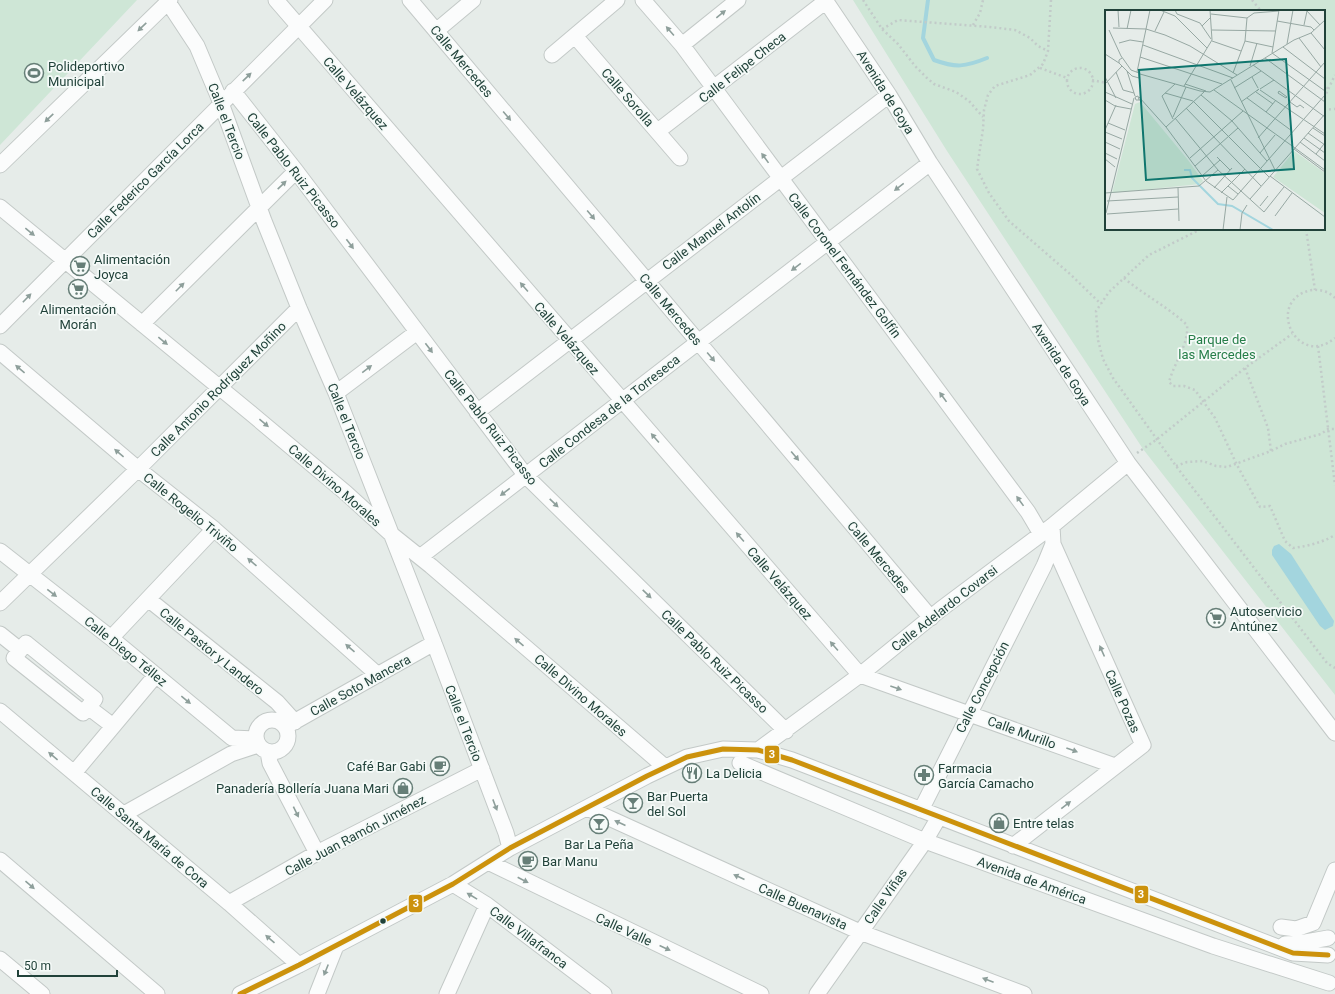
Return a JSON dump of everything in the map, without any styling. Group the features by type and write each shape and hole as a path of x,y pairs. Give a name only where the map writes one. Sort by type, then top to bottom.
{"street":[{"name":"Calle Velázquez","path":"276,0 860,675"},
{"name":"Calle Federico García Lorca","path":"0,326 325,0"},
{"name":"Calle Mercedes","path":"410,0 931,618"},
{"path":"436,31 473,0"},
{"path":"552,55 617,0"},
{"name":"Calle Coronel Fernández Golfín","path":"643,0 682,45 1028,512 1046,530"},
{"path":"682,45 738,0"},
{"path":"0,165 169,1"},
{"name":"Calle el Tercio","path":"169,1 197,46 221,103 259,207 299,308 336,393 434,643 482,769 510,848"},
{"name":"Calle Felipe Checa","path":"658,131 826,1"},
{"name":"Avenida de Goya","path":"826,1 889,95 930,163 1127,462 1335,733"},
{"name":"Calle Sorolla","path":"575,36 680,158"},
{"name":"Calle Pablo Ruiz Picasso","path":"233,91 296,171 526,476 786,731"},
{"name":"Calle Manuel Antolín","path":"477,412 889,95"},
{"name":"Calle Condesa de la Torreseca","path":"420,557 930,163"},
{"path":"142,324 296,171"},
{"name":"Calle Divino Morales","path":"0,207 346,493 390,534 420,557 665,767"},
{"name":"Calle Antonio Rodríguez Moñino","path":"0,603 138,469 218,387 299,308"},
{"path":"336,393 417,332"},
{"name":"Calle Rogelio Triviño","path":"0,352 138,469 214,529 378,675"},
{"name":"Calle Adelardo Covarsi","path":"758,750 786,731 860,675 931,618 1026,546 1127,462"},
{"path":"111,638 214,529"},
{"name":"Calle Pozas","path":"1013,846 1143,745 1046,530"},
{"name":"Calle Concepción","path":"921,810 1044,566 1053,544"},
{"path":"1026,546 1039,551 1044,557 1044,566"},
{"name":"Calle Diego Téllez","path":"0,551 111,638 232,738 260,745"},
{"name":"Calle Pastor y Landero","path":"148,599 276,702 284,723"},
{"path":"0,634 20,650 14,658 83,714 88,707 113,726"},
{"name":"Calle Soto Mancera","path":"284,723 378,675 434,643"},
{"path":"74,773 156,675"},
{"name":"Calle Murillo","path":"860,675 1115,766"},
{"name":"Calle Pastor y Landero","path":"276,702 284,723"},
{"name":"Calle Santa María de Cora","path":"0,711 229,903 299,965"},
{"name":"Avenida de Goya","path":"1321,713 1335,720"},
{"path":"124,814 231,754 260,745 280,750 285,745 287,732 284,723 268,720 258,728 260,745 317,853"},
{"name":"Avenida de América","path":"240,994 336,946 453,884 510,848 665,767 687,758 722,749 758,750 792,760 1013,846 1274,944 1293,953 1332,959"},
{"name":"Avenida de América","path":"740,763 925,841 1213,946 1329,983"},
{"name":"Calle Juan Ramón Jiménez","path":"229,903 317,853 482,769"},
{"name":"Calle Buenavista","path":"587,808 860,932 1024,994"},
{"name":"Calle Viñas","path":"817,994 925,841 939,817"},
{"path":"0,860 157,994"},
{"name":"Calle Valle","path":"488,862 761,994"},
{"path":"1281,927 1296,929 1312,924 1335,870"},
{"name":"Calle Villafranca","path":"453,884 487,905 604,994"},
{"path":"447,994 487,905"},
{"path":"1274,944 1300,943 1332,934 1332,959"},
{"path":"317,994 336,946"},
{"path":"0,959 42,994"}],"path":[{"path":"864,0 882,29 898,44 915,66 927,78 934,84 956,92 969,101 984,118"},
{"path":"973,26 980,13 983,0"},
{"path":"1051,0 1048,51 1043,64 1030,74 995,86 988,95 977,169 989,193 1009,221 1070,274 1100,304"},
{"path":"1252,0 1260,10"},
{"path":"882,29 898,20 1015,30 1030,38 1038,46 1048,51"},
{"path":"1039,67 1067,78"},
{"path":"1079,68 1087,70 1092,80 1087,91 1079,94 1075,93 1068,87 1067,78 1071,71 1079,68"},
{"path":"1325,96 1335,75"},
{"path":"1092,80 1105,83"},
{"path":"1325,84 1328,89"},
{"path":"1325,110 1335,109"},
{"path":"1199,230 1149,255 1109,292 1100,304 1096,311 1098,340 1103,359 1156,440 1327,663 1335,668"},
{"path":"1306,230 1315,290"},
{"path":"1124,278 1139,291 1167,307 1187,325 1188,334 1172,369 1169,382 1173,386 1184,386 1195,390 1215,418 1237,465 1260,507 1270,506 1285,541 1293,548 1322,542 1335,535"},
{"path":"1335,298 1324,291 1315,290 1305,292 1297,297 1291,304 1287,321 1292,334 1301,342 1318,346 1327,344 1335,338"},
{"path":"1127,462 1245,368 1292,334"},
{"path":"1318,346 1335,486"},
{"path":"1245,368 1268,428 1271,451"},
{"path":"1176,466 1187,462 1202,461 1216,466 1227,467 1237,465 1285,444 1321,434 1328,429 1335,429"}],"green space":[{"name":"Polideportivo Municipal","path":"0,0 137,0 0,145"},
{"name":"Parque de las Mercedes","path":"853,0 1335,0 1335,695 1143,449 947,151"}],"water":[{"path":"1279,544 1291,554 1334,621 1333,626 1325,630 1320,626 1272,555 1274,546"}],"waterway":[{"path":"928,0 923,38 934,60 948,64 966,65 987,58"}],"transit line":[{"name":"3","path":"240,994 299,965 453,884 510,848 647,776 687,757 723,749 758,750 792,760 1293,953 1328,955"}],"place":[{"name":"Polideportivo Municipal","path":"34,73"},
{"name":"Alimentación Joyca","path":"80,266"},
{"name":"Alimentación Morán","path":"78,289"},
{"name":"Autoservicio Antúnez","path":"1216,618"},
{"name":"Café Bar Gabi","path":"440,766"},
{"name":"La Delicia","path":"692,773"},
{"name":"Farmacia García Camacho","path":"924,775"},
{"name":"Panadería Bollería Juana Mari","path":"403,788"},
{"name":"Bar Puerta del Sol","path":"633,803"},
{"name":"Entre telas","path":"999,823"},
{"name":"Bar La Peña","path":"599,824"},
{"name":"Bar Manu","path":"528,861"}]}
